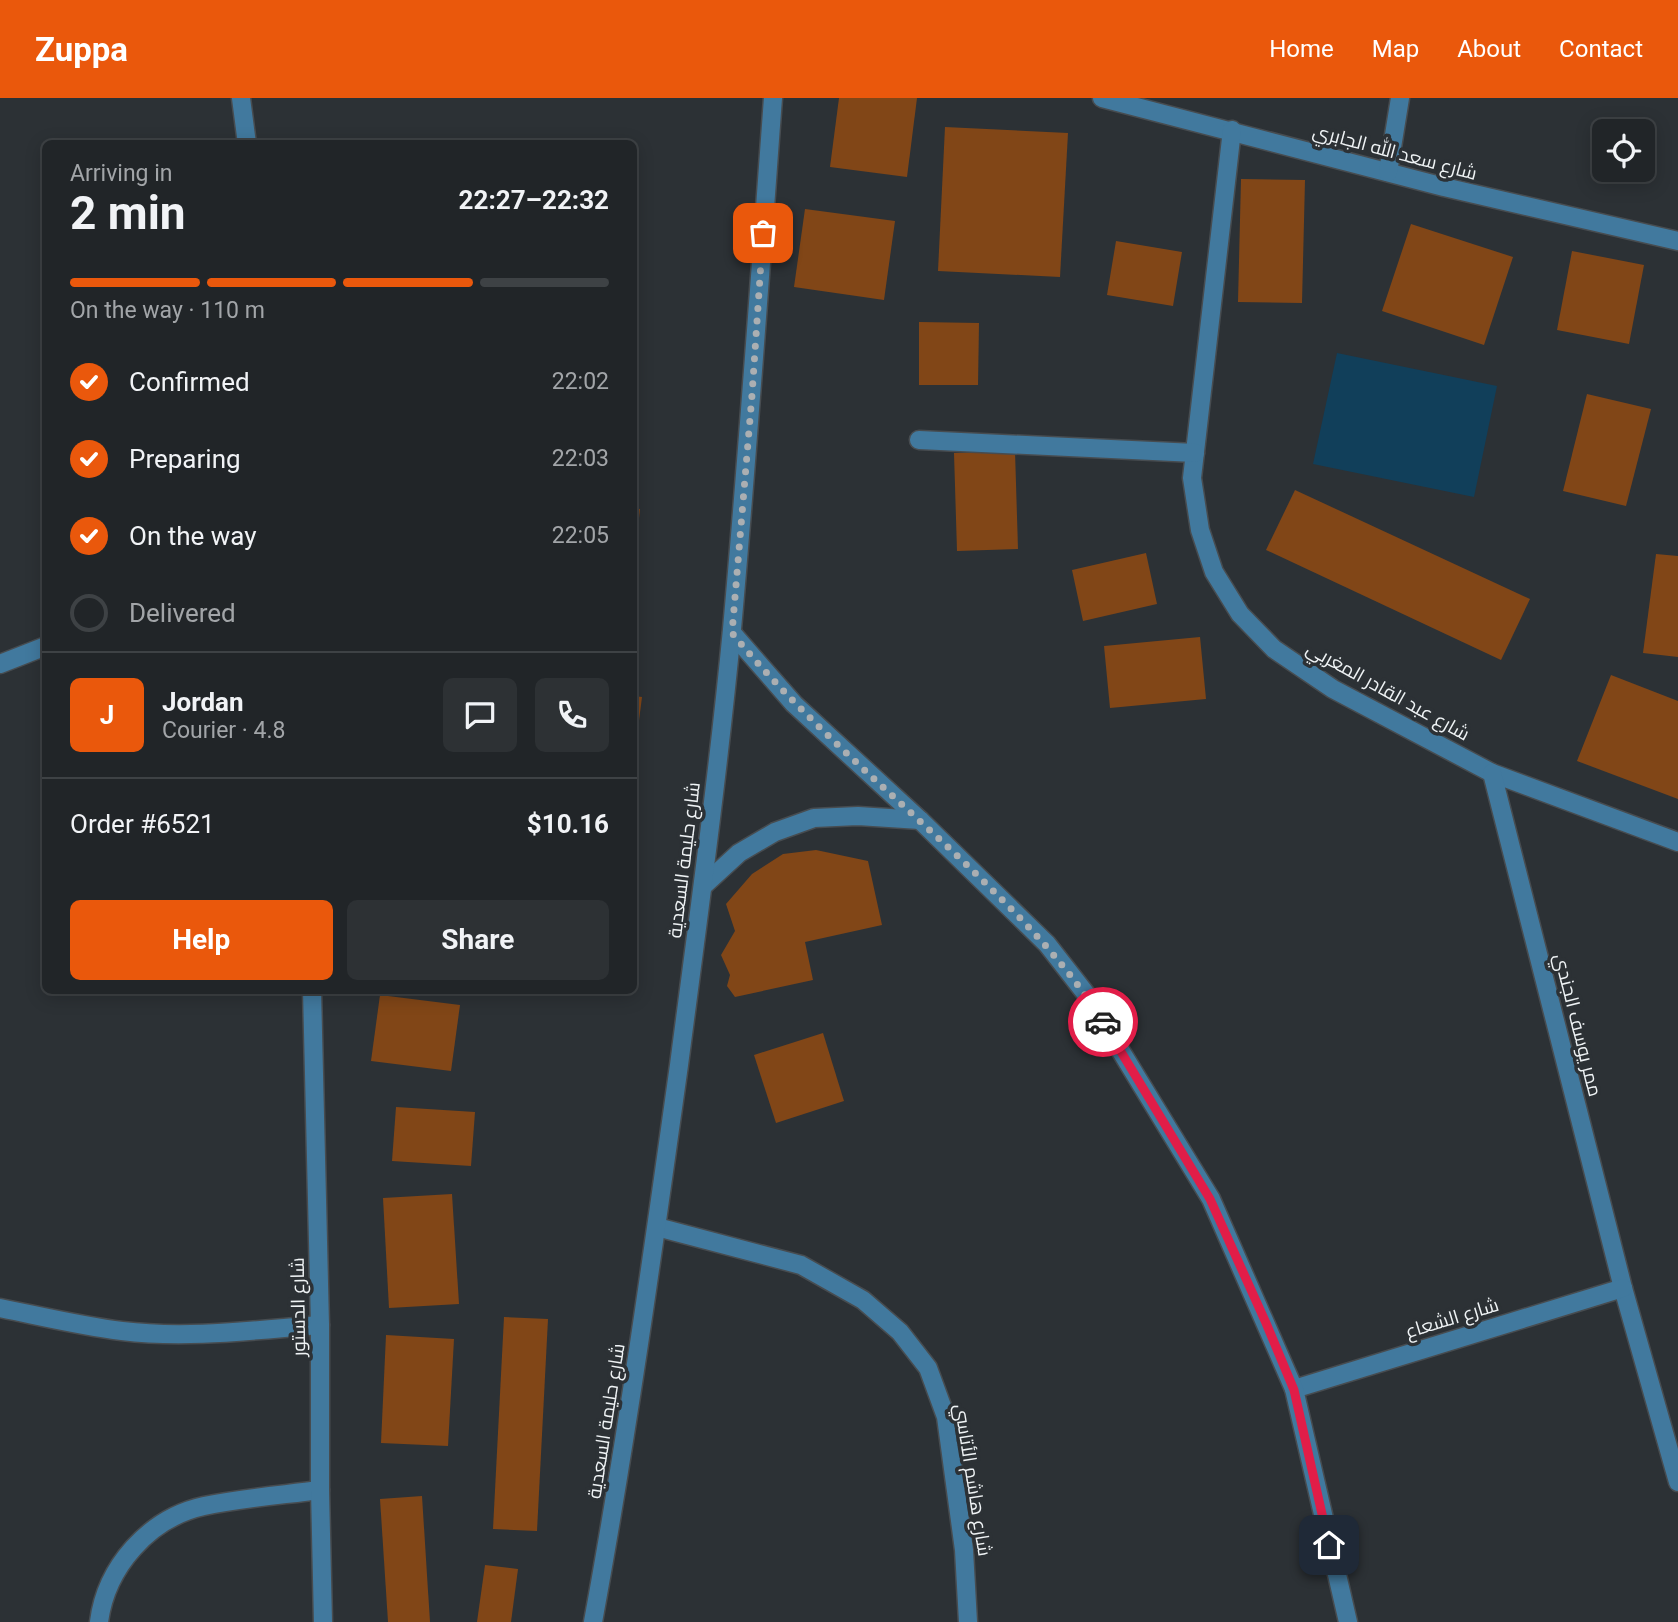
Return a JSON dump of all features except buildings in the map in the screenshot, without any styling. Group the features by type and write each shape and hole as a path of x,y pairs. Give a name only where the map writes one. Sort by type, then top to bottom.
{"street":[{"path":"241,98 246,140"},
{"name":"شارع حليمة السعدية","path":"593,1622 657,1227 703,886 732,633 773,98"},
{"name":"شارع سعد الله الجابري","path":"1102,98 1444,187 1678,242"},
{"path":"1388,172 1400,98"},
{"name":"شارع عبد القادر المغربي","path":"1232,130 1192,478 1200,530 1214,572 1240,614 1274,649 1333,689 1492,773 1678,842"},
{"path":"919,440 1195,453"},
{"path":"732,633 794,704 920,820 1047,944 1086,994 1210,1199 1294,1390 1348,1622"},
{"path":"0,664 42,648"},
{"name":"ممر يوسف الجندي","path":"1492,773 1623,1288 1678,1482"},
{"path":"703,886 739,853 775,832 814,818 858,816 920,820"},
{"name":"شارع الدستور","path":"312,994 320,1325 323,1622"},
{"name":"شارع هاشم الأتاسي","path":"657,1227 801,1265 863,1300 900,1332 928,1368 946,1417 964,1550 968,1622"},
{"name":"شارع الشعاع","path":"1294,1390 1623,1288"},
{"path":"0,1308 121,1331 161,1334 320,1325"},
{"path":"99,1622 101,1607 112,1577 131,1549 172,1517 202,1507 320,1490"}],"shaded area":[{"path":"1337,353 1497,386 1474,497 1313,464"}],"way so far":[{"path":"763,233 732,633 794,704 845,754 920,820 1047,944 1086,994 1103,1022"}],"route":[{"path":"1103,1022 1210,1199 1266,1323 1294,1390 1329,1545"}]}
